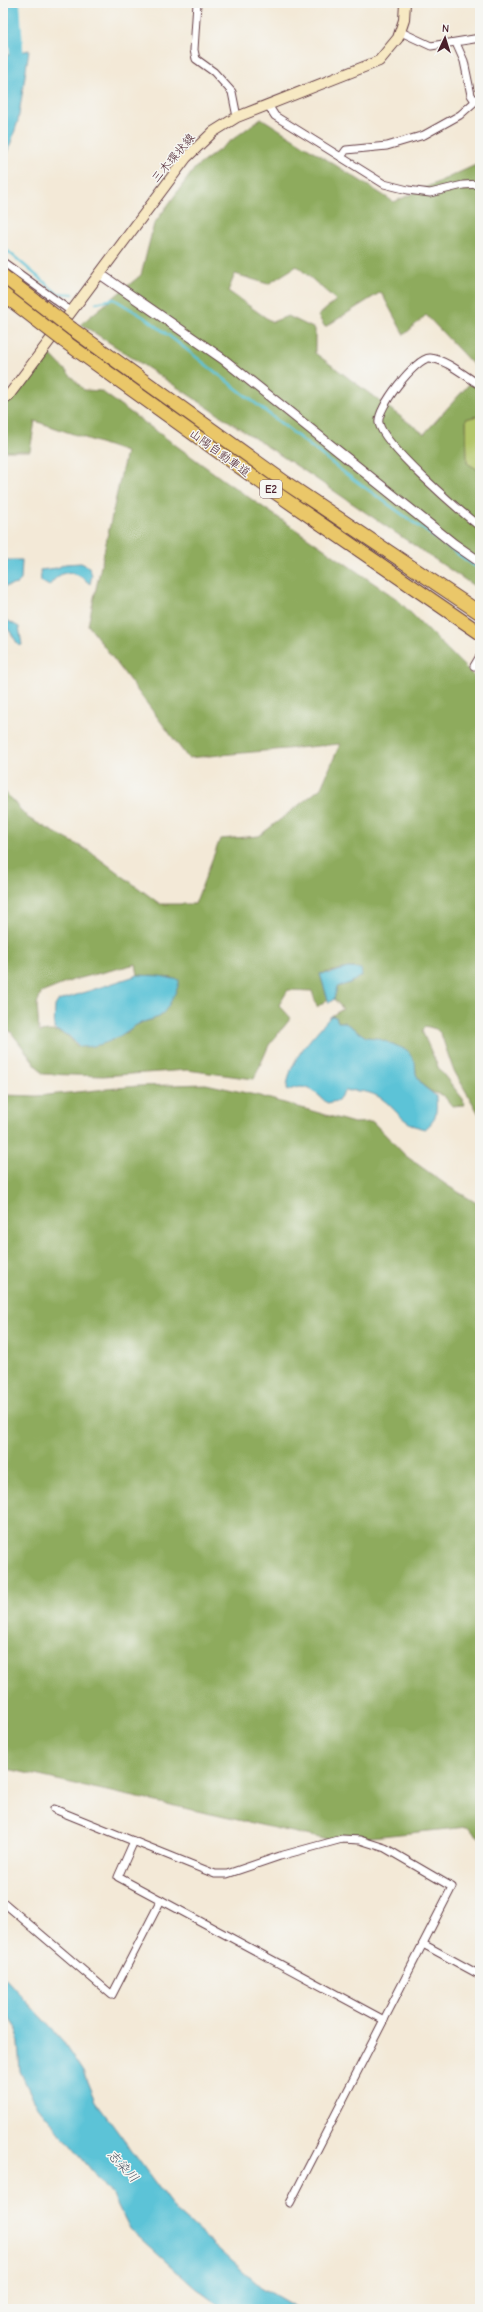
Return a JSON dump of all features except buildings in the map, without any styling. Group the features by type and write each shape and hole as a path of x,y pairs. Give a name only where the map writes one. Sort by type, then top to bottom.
{"highway":[{"name":"山陽自動車道","path":"3,276 72,329 286,483 480,613"},
{"name":"山陽自動車道","path":"3,294 64,341 276,493 480,633"}],"main road":[{"name":"三木環状線","path":"3,399 9,395 186,158 212,132 237,117 380,61 401,32 404,20 405,3"}],"street":[{"path":"197,3 194,50 196,59 214,72 232,92 237,117"},
{"path":"401,32 431,46 480,38"},
{"path":"341,157 346,150 388,146 424,135 460,115 478,99 471,95 464,61 456,43"},
{"path":"268,105 275,116 384,184 408,190 430,193 463,185 480,184"},
{"path":"3,262 72,312"},
{"path":"100,274 223,359 454,544 480,562"},
{"path":"480,385 439,360 427,358 417,364 399,385 380,412 379,423 386,436 408,463 480,527"},
{"path":"474,666 480,656"},
{"path":"54,1809 215,1874 227,1874 280,1856 342,1839 360,1840 385,1848 452,1887 290,2203"},
{"path":"134,1841 118,1877 384,2020"},
{"path":"3,1902 112,1995 161,1900"},
{"path":"423,1944 480,1975"}],"green space":[{"path":"261,118 394,202 480,163 480,372 480,415 466,419 467,463 480,471 480,590 306,472 81,324 141,275 154,224 195,168","holes":["297,266 336,300 318,316 325,327 381,292 404,335 426,315 480,372 424,434 315,353 315,329 288,316 272,322 228,291 235,274 268,284"]},
{"path":"49,353 84,390 101,391 225,481 397,599 480,682 480,1116 453,1069 441,1034 436,1029 425,1026 422,1031 439,1069 463,1099 464,1105 452,1106 444,1096 432,1092 422,1085 416,1074 415,1062 377,1038 366,1037 344,1022 338,1022 336,1017 331,1016 343,1009 334,999 337,987 350,983 358,968 348,968 320,974 328,999 317,1007 312,991 288,990 279,1005 291,1018 269,1045 254,1079 187,1070 103,1076 43,1074 11,1032 3,1027 3,790 28,818 89,851 160,904 195,904 220,839 259,836 321,788 340,744 188,758 88,625 126,452 35,421 30,451 3,451 3,398 14,398","holes":["136,964 138,975 173,978 177,989 161,1016 133,1026 128,1032 77,1046 68,1037 60,1032 39,1032 37,1004 41,993 73,980"]},
{"path":"480,415 480,471 467,463 466,419"},
{"path":"206,1084 260,1096 354,1123 373,1122 406,1156 448,1186 480,1205 480,1838 467,1827 333,1841 3,1768 3,1095 37,1096 137,1086"}],"water":[{"path":"29,50 18,121 3,167 4,56"},
{"path":"3,560 22,560 21,580 17,584 3,587"},
{"path":"81,563 89,567 92,575 90,584 74,573 64,573 54,580 49,586 41,581 40,570 57,568 65,564"},
{"path":"3,618 19,627 22,645 19,646 9,630 3,627"},
{"path":"348,968 361,969 362,976 350,983 337,987 334,999 329,1003 320,974 331,973"},
{"path":"138,975 160,976 179,980 172,1000 159,1017 142,1022 108,1042 88,1047 80,1047 69,1036 54,1029 55,1006 58,1001"},
{"path":"331,1016 336,1017 338,1022 344,1022 366,1037 377,1038 407,1050 415,1062 416,1074 422,1085 436,1096 435,1115 429,1126 425,1129 404,1120 383,1099 374,1094 361,1091 345,1091 337,1101 327,1103 318,1094 304,1087 294,1088 287,1091 288,1080 296,1060 309,1041"},
{"name":"志染川","path":"3,1976 62,2040 83,2072 95,2101 176,2211 261,2287 299,2309 224,2309 195,2288 129,2228 113,2196 34,2101 20,2071 17,2029 3,2008"}],"waterway":[{"path":"13,3 17,61 14,72"},
{"path":"3,247 57,293 73,294"},
{"path":"96,303 114,299 150,321 346,474 480,570"}]}
